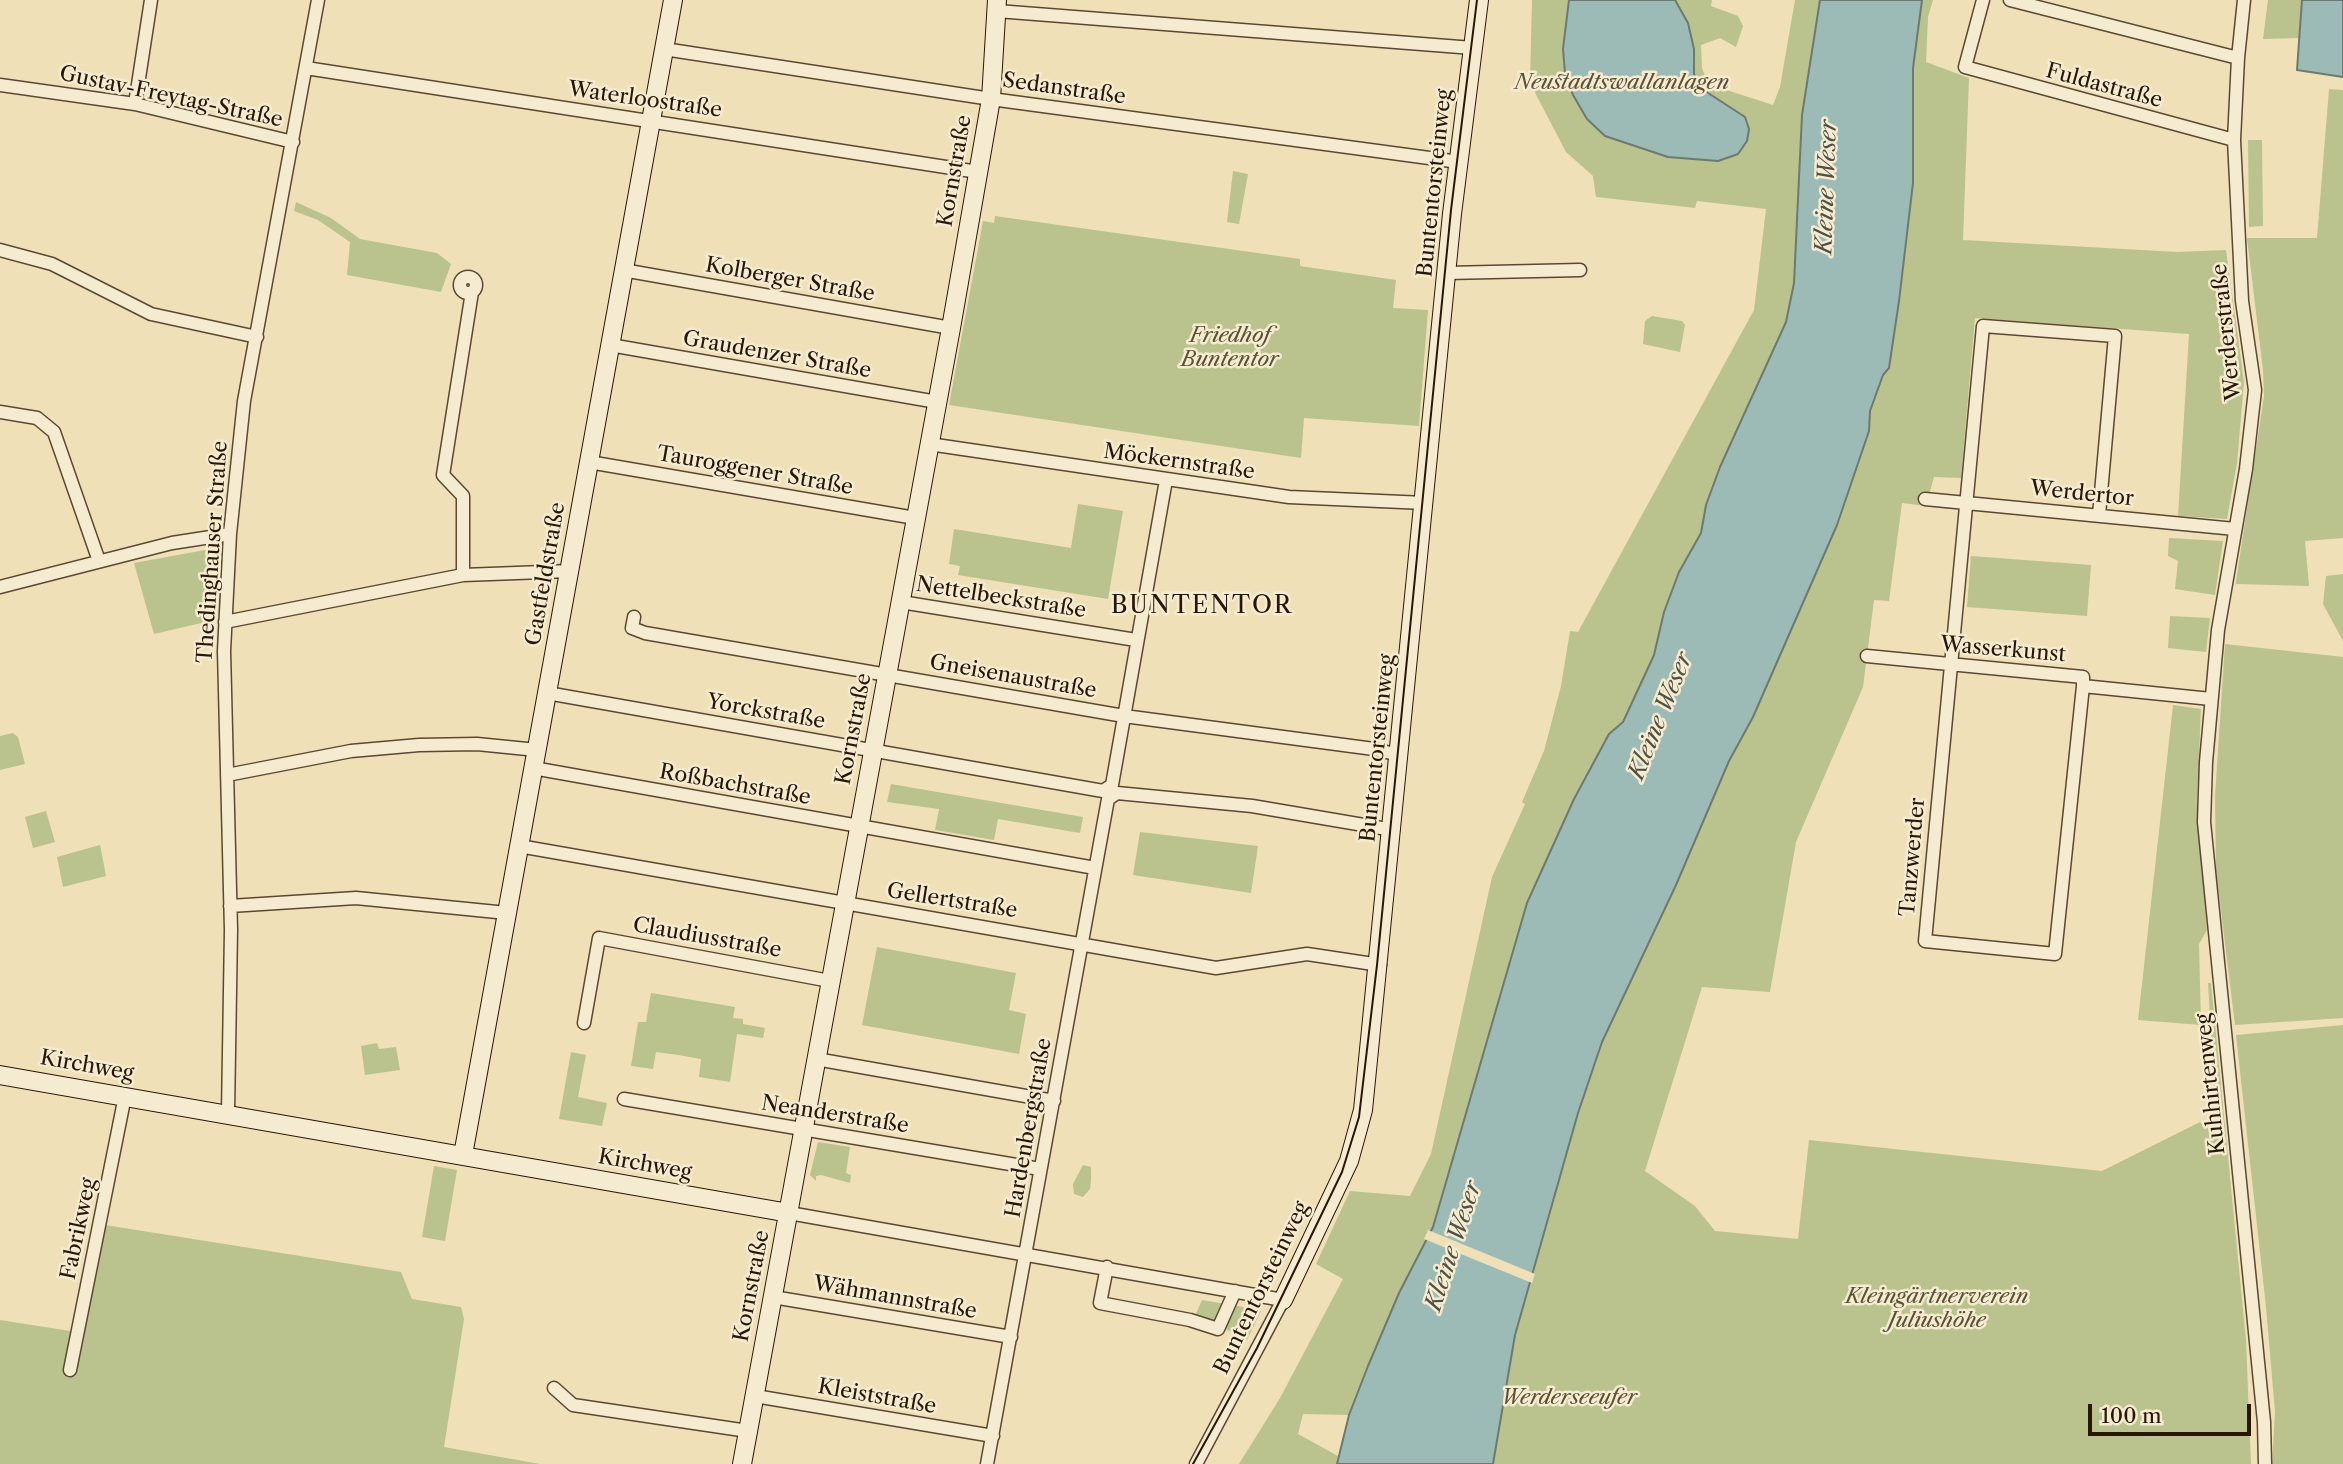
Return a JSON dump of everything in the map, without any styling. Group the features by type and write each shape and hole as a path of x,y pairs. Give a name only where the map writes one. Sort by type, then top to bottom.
{"street":[{"path":"135,104 151,0"},
{"name":"Thedinghauser Straße","path":"228,1113 230,906 225,622 230,534 243,412 318,0"},
{"name":"Gastfeldstraße","path":"463,1156 673,0"},
{"name":"Buntentorsteinweg","path":"1196,1464 1283,1300 1340,1182 1357,1135 1365,1097 1447,273 1479,0"},
{"name":"Fuldastraße","path":"1983,0 1965,66 2234,140"},
{"path":"2010,0 2238,58"},
{"name":"Werderstraße","path":"2211,699 2218,631 2255,390 2241,289 2234,140 2244,0"},
{"path":"997,6 1473,48"},
{"name":"Kornstraße","path":"744,1464 748,1430 888,675 991,99 997,6"},
{"name":"Sedanstraße","path":"664,49 991,99 1459,162"},
{"name":"Waterloostraße","path":"306,68 978,172"},
{"name":"Gustav-Freytag-Straße","path":"0,85 135,104 293,142"},
{"path":"0,250 52,264 151,314 257,337"},
{"name":"Kolberger Straße","path":"623,270 951,328"},
{"path":"1447,273 1580,270"},
{"path":"463,575 463,496 443,475 472,292"},
{"name":"Tanzwerder","path":"2083,685 2056,954 1925,942 1983,326 2115,336 2099,515"},
{"name":"Graudenzer Straße","path":"610,345 937,402"},
{"path":"0,412 37,418 54,432 99,561"},
{"name":"Möckernstraße","path":"929,444 1289,497 1426,503"},
{"name":"Tauroggener Straße","path":"589,462 915,518"},
{"name":"Hardenbergstraße","path":"988,1464 1095,868 1105,795 1112,785 1166,480"},
{"name":"Werdertor","path":"1925,499 2235,529"},
{"path":"0,587 172,543 230,534"},
{"path":"225,622 463,575 570,571"},
{"name":"Nettelbeckstraße","path":"901,602 1136,640"},
{"name":"Gneisenaustraße","path":"634,617 632,628 645,633 1124,716 1374,749 1399,755"},
{"name":"Wasserkunst","path":"1867,656 2083,677 2083,685 2211,699"},
{"name":"Yorckstraße","path":"547,692 873,750 1105,795 1117,793 1252,806 1393,831"},
{"name":"Kuhhirtenweg","path":"2211,699 2204,822 2264,1422 2265,1464"},
{"path":"227,775 351,751 419,744 477,744 537,750"},
{"name":"Roßbachstraße","path":"533,768 1095,868"},
{"name":"Gellertstraße","path":"519,846 1082,942 1216,968 1307,954 1380,965"},
{"path":"230,906 356,898 508,913"},
{"name":"Claudiusstraße","path":"584,1023 599,938 831,981"},
{"path":"816,1059 1054,1101"},
{"name":"Kirchweg","path":"0,1075 1107,1267 1283,1300"},
{"name":"Fabrikweg","path":"70,1370 125,1096"},
{"name":"Neanderstraße","path":"624,1099 1040,1169"},
{"path":"1107,1267 1100,1303 1190,1320 1218,1329 1235,1291"},
{"name":"Wähmannstraße","path":"773,1297 1011,1337"},
{"path":"554,1388 573,1405 748,1430"},
{"name":"Kleiststraße","path":"755,1396 993,1436"}],"green space":[{"name":"Neustadtswallanlagen","path":"1532,0 1712,0 1711,6 1738,16 1743,26 1736,47 1720,38 1701,45 1702,68 1708,84 1773,105 1780,87 1795,0 1820,0 1802,115 1794,283 1786,322 1720,467 1706,505 1701,533 1679,572 1664,612 1654,655 1623,722 1609,734 1574,799 1527,903 1433,1227 1399,1293 1349,1415 1303,1414 1298,1434 1338,1456 1337,1464 1239,1464 1280,1398 1343,1279 1316,1264 1350,1191 1410,1196 1431,1154 1492,877 1525,804 1522,802 1544,751 1561,686 1570,631 1578,632 1754,310 1766,209 1697,201 1695,208 1596,197 1593,176 1566,152 1530,83"},
{"path":"1922,0 1933,0 1928,17 1926,62 1969,78 1963,240 2177,252 2226,250 2244,382 2237,463 2227,519 2178,516 2189,334 1975,318 1961,478 1934,477 1926,506 1902,503 1889,601 1874,600 1863,687 1796,842 1770,992 1702,987 1645,1171 1695,1206 1715,1231 1798,1239 1809,1140 2102,1171 2200,1122 2209,1128 2215,1100 2208,983 2211,983 2246,1340 2251,1464 1493,1464 1515,1335 1578,1113 1602,1042 1676,885 1729,761 1753,717 1837,525 1869,431 1870,411 1883,375 1889,368 1913,183 1913,68"},
{"path":"2268,0 2302,0 2300,38 2263,39"},
{"path":"2329,89 2343,90 2343,538 2305,541 2309,586 2236,584 2235,588 2264,396 2247,238 2317,238"},
{"path":"2248,140 2262,140 2263,226 2249,227"},
{"path":"1233,171 1248,174 1239,224 1227,222"},
{"path":"296,202 331,218 360,239 437,253 451,264 441,292 347,275 350,242 318,220 294,211"},
{"name":"Friedhof Buntentor","path":"995,216 1300,259 1300,266 1396,280 1393,308 1428,310 1419,426 1304,418 1301,458 949,405 983,221 994,223"},
{"path":"1652,316 1682,321 1685,325 1680,352 1643,344 1645,321"},
{"path":"1078,504 1123,511 1108,599 958,575 960,566 949,564 954,529 1071,548"},
{"path":"2169,538 2223,541 2215,595 2175,589 2178,561 2168,556"},
{"path":"216,548 214,620 154,634 134,563"},
{"path":"1971,556 2091,565 2087,616 1967,607"},
{"path":"2343,574 2343,641 2323,604 2326,576"},
{"path":"2170,616 2210,618 2206,652 2168,648"},
{"path":"2225,644 2343,657 2343,1018 2235,1025 2216,870 2215,796"},
{"path":"2173,705 2201,709 2197,801 2207,930 2199,944 2201,1025 2138,1020"},
{"path":"13,733 18,737 25,764 0,770 0,736"},
{"path":"891,784 1083,817 1080,833 998,819 994,840 935,830 939,809 887,802"},
{"path":"46,811 55,842 33,848 25,817"},
{"path":"1140,832 1258,846 1251,893 1133,875"},
{"path":"100,845 106,876 63,887 57,857"},
{"path":"877,947 1016,973 1009,1010 1026,1014 1019,1054 862,1025"},
{"path":"651,993 735,1007 733,1018 743,1019 743,1024 765,1028 763,1038 737,1034 730,1082 699,1077 701,1059 678,1055 656,1052 653,1069 631,1066 638,1022 646,1022"},
{"path":"2343,1025 2343,1464 2272,1464 2275,1412 2236,1035"},
{"path":"377,1043 379,1049 396,1047 400,1070 365,1075 361,1046"},
{"path":"571,1052 586,1055 578,1097 607,1103 602,1126 559,1119"},
{"path":"818,1142 850,1147 846,1173 851,1175 850,1183 821,1175 816,1176 816,1181 810,1175"},
{"path":"1083,1165 1091,1167 1091,1180 1090,1189 1083,1197 1074,1194 1073,1184"},
{"path":"434,1166 457,1170 445,1241 422,1237"},
{"path":"105,1225 401,1272 412,1299 461,1307 464,1319 444,1447 540,1464 0,1464 0,1320 83,1333"},
{"path":"1202,1300 1225,1304 1216,1324 1195,1316"},
{"path":"1233,1305 1261,1311 1247,1340 1224,1328"}],"water":[{"path":"1569,0 1675,0 1688,23 1694,49 1694,74 1702,89 1745,117 1749,129 1747,141 1738,154 1718,161 1668,157 1605,136 1587,119 1573,95 1565,73 1563,49"},
{"name":"Kleine Weser","path":"1820,0 1922,0 1913,68 1913,183 1899,301 1889,368 1883,375 1870,411 1869,431 1837,525 1753,717 1729,761 1676,885 1602,1042 1578,1113 1515,1335 1493,1464 1337,1464 1349,1415 1368,1366 1399,1293 1433,1227 1527,903 1574,799 1609,734 1623,722 1654,655 1664,612 1679,572 1701,533 1706,505 1720,467 1786,322 1794,283 1802,115"},
{"path":"2302,0 2343,0 2343,77 2297,70"}],"pier":[{"path":"1428,1230 1535,1274 1532,1283 1424,1239"}],"tram line":[{"path":"1193,1464 1257,1348 1342,1172 1359,1117 1377,965 1451,210 1477,0"}],"district":[{"name":"BUNTENTOR","path":"1202,606"}],"park label":[{"name":"Kleingärtnerverein Juliushöhe","path":"1937,1309"},
{"name":"Werderseeufer","path":"1569,1398"}]}
